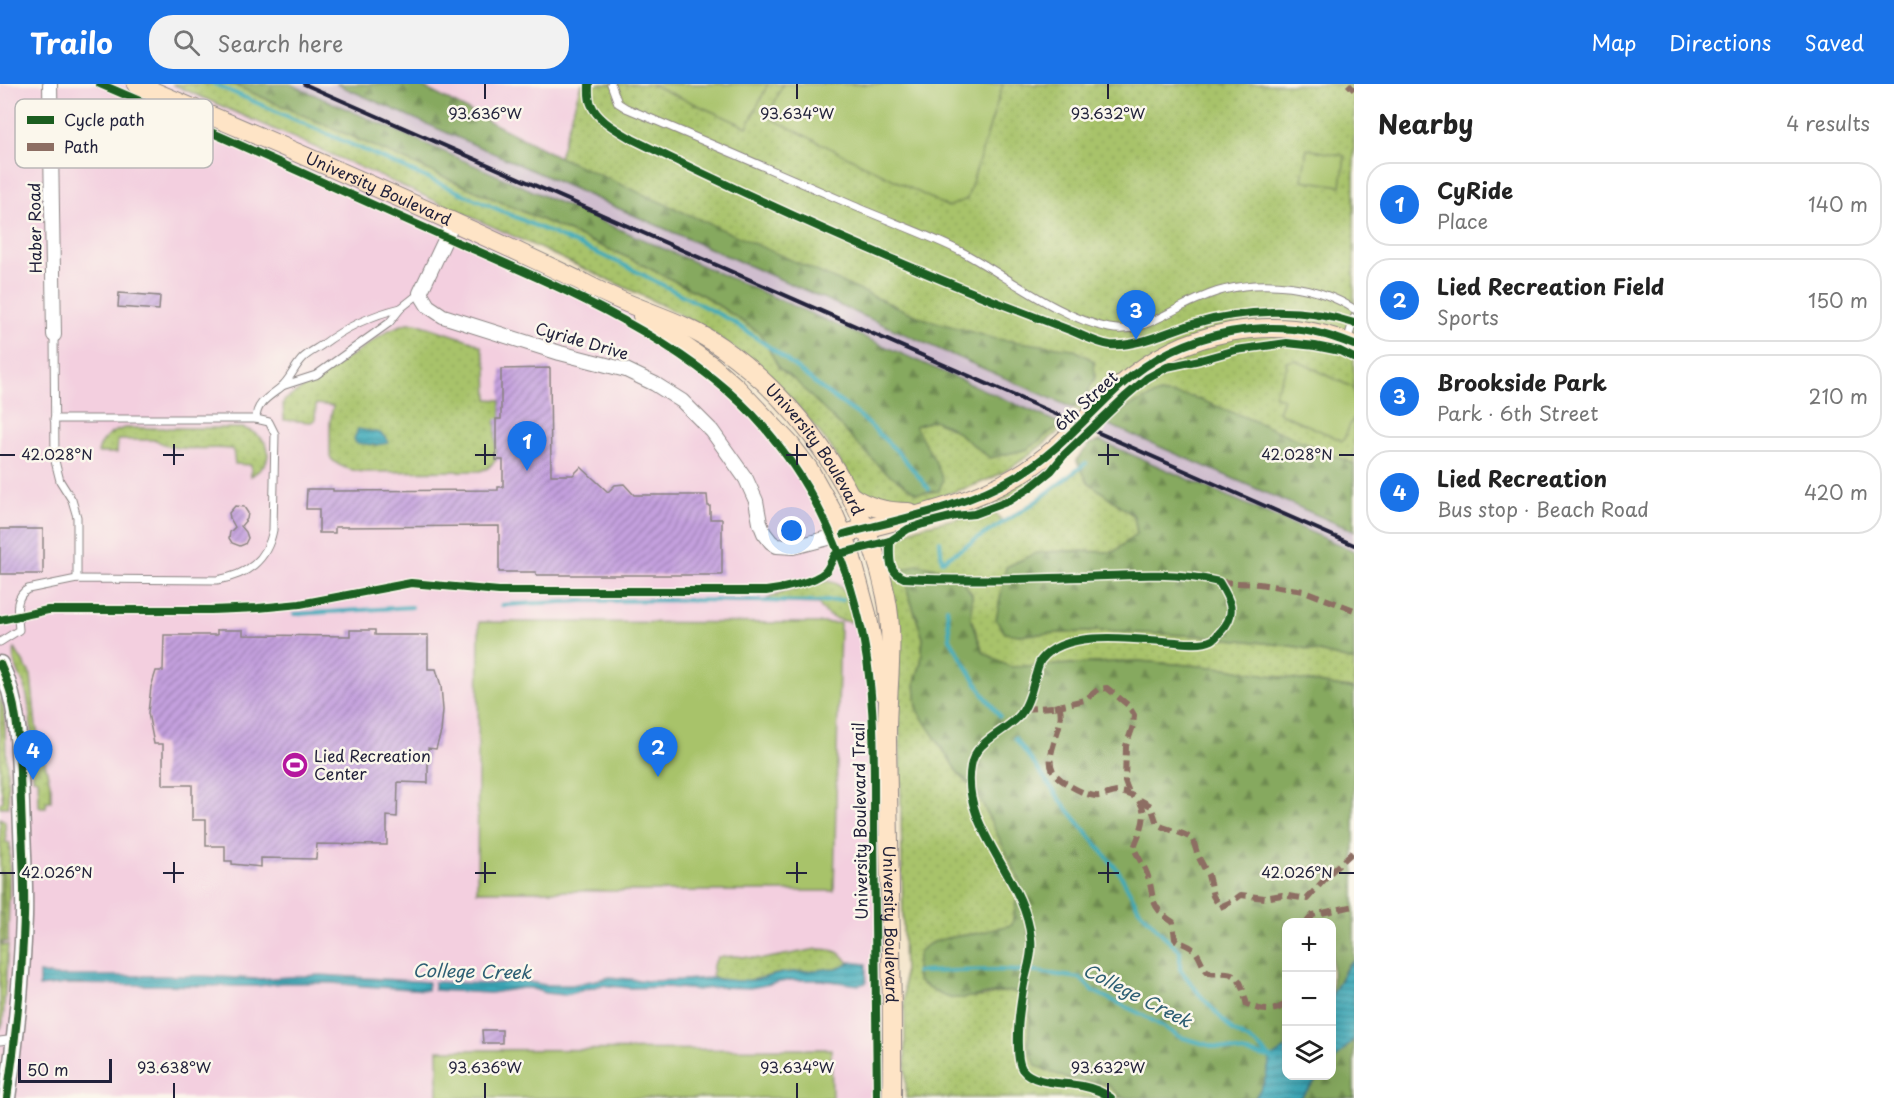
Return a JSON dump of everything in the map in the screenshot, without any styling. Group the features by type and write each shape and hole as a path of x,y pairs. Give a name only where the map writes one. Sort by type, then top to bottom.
{"main road":[{"name":"University Boulevard","path":"136,84 172,99"},
{"name":"University Boulevard","path":"213,116 617,299 656,313 699,333 721,347 764,382 797,417 826,456 866,528 886,592 889,613 892,642 887,720 893,1098"},
{"name":"University Boulevard","path":"617,299 711,365 770,422 809,469 844,534 867,614 887,720"},
{"name":"6th Street","path":"844,534 928,511 975,495 1017,476 1064,441 1119,387 1143,367 1185,345 1235,331 1265,328 1311,331 1350,343"},
{"path":"849,494 867,505 880,509 898,512 928,511"}],"street":[{"name":"Haber Road","path":"50,84 50,99"},
{"name":"Haber Road","path":"51,168 54,335"},
{"path":"420,293 453,223"},
{"name":"Cyride Drive","path":"420,293 428,306 443,316 560,353 626,370 656,384 682,401 712,431 746,479 756,501 764,532 777,546 794,547 844,534"},
{"path":"0,664 13,697 19,750 24,913 19,1000 7,1040 7,1098"}],"lane":[{"path":"611,84 618,103 627,108 963,253 1085,322 1117,330 1137,329 1222,290 1246,287 1300,288 1328,296 1354,309"},
{"path":"282,386 316,375 389,323 401,308 420,293"},
{"path":"256,419 260,405 282,386 303,357 336,334 374,316 401,308"},
{"path":"1350,343 1354,318"},
{"path":"54,335 55,461 60,481 72,500 77,517 77,579"},
{"path":"0,642 19,630 18,598 21,592 28,589 77,579 217,580 233,577 248,569 261,559 270,544 273,531 275,434 269,423 256,419 54,419"}],"shaded area":[{"path":"0,84 581,84 559,157 517,251 617,299 737,388 834,514 882,688 892,1098 0,1098"},
{"path":"290,84 336,84 1073,409 1065,426"},
{"path":"1107,424 1354,531 1354,551 1100,441"}],"green space":[{"path":"172,84 232,84 631,259 704,296 760,333 779,368 796,381 935,461 914,426 934,420 953,429 990,458 1028,449 1061,424 1065,426 1017,463 982,482 927,499 892,504 878,503 880,498 871,493 867,497 856,485 821,434 783,390 750,360 703,328 628,289 213,102 213,99 206,99"},
{"path":"232,84 290,84 1061,424 1028,449 990,458 953,429 934,420 915,426 943,480 939,491 917,493 883,470 796,381 779,368 760,333 704,296 631,259"},
{"path":"336,84 417,84 559,157 922,318 996,339 1073,349 1094,361 1095,378 1086,395 1073,408"},
{"path":"581,84 1354,84 1354,531 549,178 559,157"},
{"path":"650,84 768,84 747,127"},
{"path":"783,84 1003,84 967,199 948,207 768,117"},
{"path":"1307,149 1345,156 1341,186 1302,180"},
{"path":"407,323 416,323 481,346 487,367 488,399 501,400 501,419 496,420 496,460 488,468 480,471 363,472 354,470 340,466 330,457 330,421 333,406 316,404 315,420 311,422 284,420 283,403 285,400 389,330"},
{"path":"1295,360 1354,388 1354,416 1343,441 1278,412 1283,399 1274,395 1287,367 1286,362"},
{"path":"1159,393 1193,397 1354,464 1354,531 1107,424 1118,411"},
{"path":"126,428 243,428 260,437 268,449 268,456 260,470 251,476 251,465 235,464 233,450 230,449 173,447 156,440 118,440 117,453 98,453 107,436"},
{"path":"1100,441 1354,551 1354,661 1299,647 1203,636 1103,631 1019,635 1005,633 996,620 1006,567 1036,553 1114,552 1137,533 1134,516 1088,482 1076,460 1090,444"},
{"path":"1047,465 1049,467 1040,476 1006,499 981,510 956,513 1003,492"},
{"path":"1081,469 1088,482 1134,516 1137,533 1114,552 1036,553 1006,567 1001,596 1019,635 1103,631 1203,636 1299,647 1354,661 1354,689 1225,668 1138,661 1010,667 983,652 971,618 972,594 908,592 923,638 921,663 915,682 958,773 977,793 1020,881 1012,925 946,938 919,953 916,964 917,981 935,992 945,994 980,997 1013,991 1031,1006 1028,1045 1066,1078 1107,1084 1123,1098 906,1098 898,639 885,561 891,560 895,541 912,530 994,511 1003,523 1036,503"},
{"path":"917,564 956,572 972,594 971,620 983,652 1010,667 1138,661 1225,668 1354,689 1354,961 1348,964 1336,987 1336,918 1282,918 1282,1051 1271,1058 1264,1083 1255,1098 1123,1098 1107,1084 1066,1078 1036,1066 1028,1045 1031,1006 1022,995 1016,992 998,992 951,998 917,981 918,956 923,948 938,940 1012,925 1020,881 977,793 958,773 917,710 915,682 921,663 923,638 903,570"},
{"path":"827,581 837,584 844,591 850,607 852,622 828,615 819,604 767,602 767,599 784,592"},
{"path":"479,622 840,623 834,891 477,891"},
{"path":"15,649 31,675 36,726 51,787 51,801 47,801 46,807 39,807 38,779 33,778 29,710 25,688 15,663"},
{"path":"0,692 4,710 9,807 0,807 3,801 0,780"},
{"path":"0,818 5,821 6,842 10,843 8,942 4,942"},
{"path":"0,873 3,873 4,942 0,942"},
{"path":"0,942 2,945 8,945 3,1023 0,1030"},
{"path":"817,949 834,951 850,962 838,968 782,973 738,981 712,976 713,965 718,957 763,959"},
{"path":"1354,1039 1354,1098 1300,1098 1316,1080 1336,1080 1336,1059"},
{"path":"831,1049 832,1098 438,1098 438,1050"}],"water":[{"path":"358,429 380,433 388,440 388,443 375,445 356,443 354,439"},
{"path":"1354,961 1354,1039 1336,1059 1336,988 1349,964"},
{"path":"850,962 866,964 866,983 859,985 822,980 791,980 750,988 718,987 697,990 602,985 565,995 545,993 530,988 490,993 434,990 434,982 486,984 524,981 545,985 572,985 610,977 648,981 710,978 754,980 783,973 838,968"},
{"path":"39,973 55,976 201,976 257,979 321,975 428,982 427,990 333,983 282,983 257,986 66,984 39,987"},
{"path":"1282,1051 1282,1080 1316,1080 1300,1098 1255,1098 1264,1083 1271,1058"}],"building":[{"path":"119,293 160,296 159,310 118,307"},
{"path":"550,368 551,475 573,475 581,467 608,492 615,485 624,484 634,495 707,495 710,519 722,519 722,575 536,575 536,572 499,572 499,526 335,527 335,533 319,533 319,509 306,509 307,489 333,489 333,491 498,490 498,487 503,487 503,460 496,460 496,419 501,419 501,369"},
{"path":"235,506 244,507 248,513 247,519 241,526 248,538 245,544 240,546 232,543 229,538 230,532 235,527 229,513"},
{"path":"0,529 43,529 43,574 0,574"},
{"name":"Lied Recreation Center","path":"217,630 243,630 243,635 350,636 350,630 375,630 375,635 428,635 428,669 436,669 441,686 443,710 441,732 436,749 428,748 428,783 398,782 397,817 387,816 387,845 317,844 316,859 261,858 261,867 232,864 232,861 225,861 225,846 206,846 206,820 192,820 192,785 163,785 163,744 154,744 148,713 151,687 156,671 163,671 164,635 217,635"},
{"path":"482,1030 502,1030 502,1043 483,1043"}],"waterway":[{"path":"214,84 624,265 732,321 860,416 900,454 929,489"},
{"path":"940,541 942,561 1034,503 1086,463"},
{"path":"502,605 582,601 816,602 842,600"},
{"path":"295,614 412,607"},
{"path":"947,608 950,639 984,695 1000,716"},
{"path":"1015,738 1065,806 1119,872 1139,909 1180,951 1180,969 1200,995 1233,1031 1256,1044 1275,1062"},
{"name":"College Creek","path":"916,972 997,970 1038,972 1080,978 1093,991 1145,1016 1180,1037 1271,1058"}],"railway":[{"path":"304,84 1354,545"}],"marked path":[{"path":"1348,84 1354,90"},
{"path":"1219,582 1259,584 1304,591 1354,610"},
{"path":"1054,707 1085,700 1099,689 1107,688 1128,705 1134,715 1126,746 1125,782 1130,795"},
{"path":"1023,709 1060,708 1061,716 1052,751 1051,767 1063,781 1091,795 1122,792 1135,797 1140,803 1144,815 1134,848 1144,866 1158,910 1173,922 1175,939 1193,949 1209,972 1228,973 1237,978 1247,1005 1272,1010 1282,1005"},
{"path":"1140,800 1151,806 1157,824 1193,840 1208,875 1213,896 1220,907 1241,895 1265,898 1282,895 1307,899 1354,851"},
{"path":"1310,918 1313,915 1354,906"}],"cycle path":[{"name":"University Boulevard Trail","path":"100,84 134,99"},
{"path":"589,84 590,102 594,110 608,124 632,139 770,205 863,246 1100,343 1131,344 1212,319 1253,313 1315,314 1354,323"},
{"name":"University Boulevard Trail","path":"213,133 541,279 618,317 691,362 724,387 753,415 789,460 832,536 859,619 869,671 874,750 877,1098"},
{"path":"844,534 954,504 997,487 1045,457 1120,386 1145,367 1172,351 1201,339 1262,328 1293,329 1324,335 1354,345"},
{"path":"0,620 48,610 258,608 300,604 411,583 499,591 766,591 780,589 820,576 827,570 835,555 890,541 908,529 923,524 974,514 1009,501 1051,471 1064,455 1147,378 1167,367 1236,350 1287,343 1340,351 1354,358"},
{"path":"890,541 892,568 904,578 1186,576 1219,582 1229,601 1231,612 1226,624 1208,642 1104,638 1085,639 1053,650 1040,662 1023,711 1014,721 984,743 974,757 971,766 970,789 975,811 1018,895 1027,917 1031,939 1018,1023 1018,1052 1022,1069 1034,1078 1086,1087 1111,1098"},
{"path":"0,664 12,697 18,732 24,888 20,985 7,1098"}],"place":[{"name":"Brookside Park","path":"1136,340"},
{"name":"CyRide","path":"527,471"},
{"name":"Lied Recreation Center","path":"295,765"},
{"name":"Lied Recreation Field","path":"658,777"},
{"name":"Lied Recreation","path":"33,780"}]}
